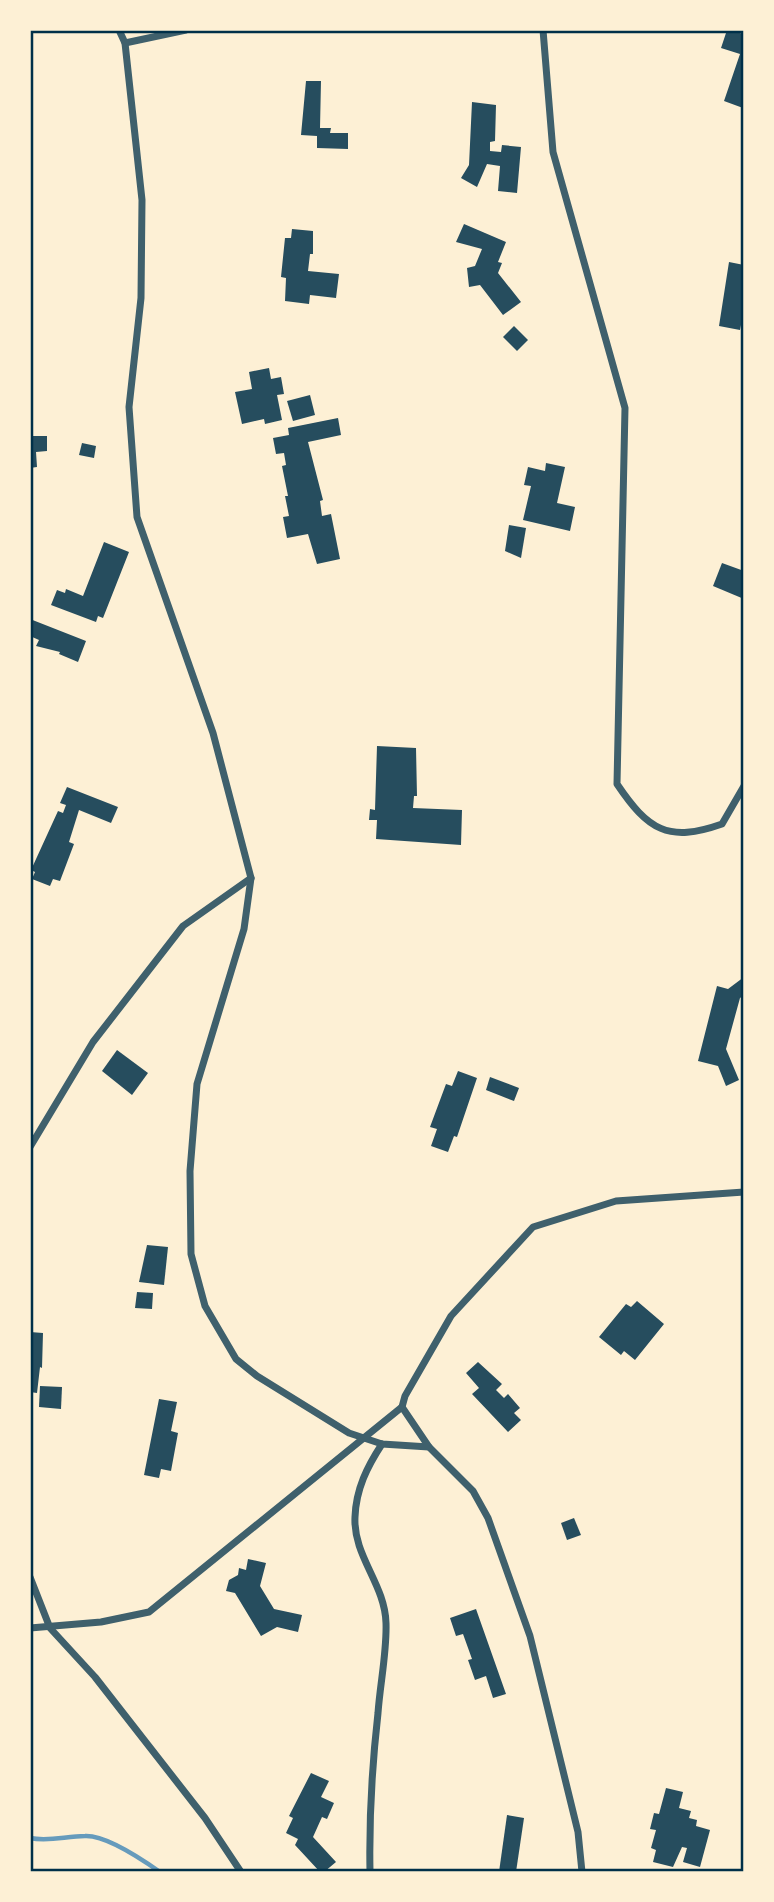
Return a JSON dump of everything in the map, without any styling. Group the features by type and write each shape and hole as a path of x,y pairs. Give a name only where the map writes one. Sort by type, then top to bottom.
{"street":[{"path":"119,30 125,43 142,200 141,298 129,407 137,517 213,733 251,878 243,929 197,1084 190,1171 191,1254 205,1306 236,1359 286,1396 349,1433 382,1444 429,1447"},
{"path":"125,43 186,30"},
{"path":"543,30 553,152 625,408 617,784 636,812 661,830 695,834 722,824 744,786"},
{"path":"30,1147 93,1041 183,926 251,878"},
{"path":"30,1628 50,1628 149,1612 402,1407 433,1341 450,1315 533,1227 616,1201 744,1192"},
{"path":"402,1407 429,1447 473,1491 488,1518 530,1636 578,1832 582,1872"},
{"path":"370,1872 369,1798 386,1622 380,1589 363,1559 354,1519 363,1479 382,1444"},
{"path":"30,1577 50,1628 103,1688 205,1818 241,1872"}],"building":[{"path":"727,30 744,34 743,108 724,101 740,54 721,48"},
{"path":"306,81 321,81 320,128 331,128 330,133 348,133 348,149 317,148 317,136 301,135"},
{"path":"472,102 496,105 495,141 490,142 490,151 501,152 502,145 521,147 517,193 498,191 500,166 487,164 477,187 461,178 469,165"},
{"path":"464,224 506,242 498,262 502,263 498,273 521,302 503,315 480,285 469,287 467,268 475,266 482,249 456,242"},
{"path":"292,229 313,231 313,254 310,254 308,271 339,274 336,298 310,295 309,304 285,301 286,278 281,277 285,238 291,238"},
{"path":"729,262 744,265 744,326 741,325 740,330 719,326"},
{"path":"514,326 528,340 517,351 503,337"},
{"path":"269,368 271,379 281,377 284,394 277,395 282,420 265,424 264,419 242,424 235,392 252,389 249,372"},
{"path":"310,395 315,415 293,421 287,401"},
{"path":"338,418 341,435 308,442 323,500 320,501 322,516 331,514 340,559 317,564 308,534 287,538 283,517 289,516 285,496 288,496 282,466 286,465 284,453 276,454 273,438 289,435 288,428"},
{"path":"30,431 33,431 33,436 47,436 47,451 36,452 37,467 30,468"},
{"path":"82,443 96,446 94,458 79,455"},
{"path":"546,463 565,467 557,503 575,507 570,531 523,520 531,486 524,485 528,467 545,471"},
{"path":"509,525 526,528 521,558 505,551"},
{"path":"104,542 129,552 103,618 98,616 96,622 51,605 57,590 65,593 66,589 83,596"},
{"path":"722,563 744,571 744,599 713,586"},
{"path":"30,619 86,641 78,662 59,654 60,652 36,646 39,640 30,636"},
{"path":"377,746 416,748 417,796 414,796 413,808 462,810 461,845 376,839 377,820 369,820 370,809 375,810"},
{"path":"67,787 118,807 111,823 79,810 69,842 74,844 60,881 53,879 50,886 32,879 35,872 31,870 58,811 63,813 66,805 60,803"},
{"path":"744,977 744,995 740,998 726,1049 739,1080 726,1086 718,1066 698,1061 717,986 728,989"},
{"path":"117,1050 148,1073 132,1095 102,1071"},
{"path":"458,1071 477,1078 457,1137 454,1136 448,1152 431,1146 437,1129 430,1127 446,1084 452,1086"},
{"path":"490,1077 519,1088 514,1101 486,1090"},
{"path":"147,1245 168,1247 164,1285 139,1282"},
{"path":"137,1292 153,1293 152,1309 135,1308"},
{"path":"637,1301 664,1324 635,1360 624,1351 621,1355 599,1337 626,1304 631,1307"},
{"path":"30,1332 43,1333 42,1368 40,1367 37,1393 30,1392"},
{"path":"478,1362 502,1384 496,1390 504,1398 508,1394 520,1408 514,1413 521,1420 508,1432 472,1394 479,1388 466,1373"},
{"path":"40,1386 62,1387 61,1409 39,1407"},
{"path":"159,1399 177,1402 171,1431 178,1433 171,1471 161,1469 159,1478 144,1475"},
{"path":"574,1518 581,1535 567,1540 561,1523"},
{"path":"248,1559 266,1563 260,1586 274,1609 302,1615 298,1632 277,1627 261,1636 235,1593 226,1591 229,1580 238,1575 239,1568 246,1570"},
{"path":"476,1609 506,1694 493,1698 486,1676 475,1680 468,1660 472,1659 463,1634 456,1636 450,1618"},
{"path":"311,1773 329,1781 321,1797 334,1803 327,1819 322,1817 313,1837 336,1862 324,1872 320,1872 295,1845 298,1839 286,1833 293,1818 289,1816"},
{"path":"666,1788 683,1792 679,1808 691,1811 689,1818 697,1820 696,1826 710,1830 700,1867 683,1862 687,1848 682,1847 673,1867 653,1862 656,1850 651,1848 656,1830 650,1829 654,1813 659,1814"},
{"path":"507,1815 524,1818 516,1872 499,1872"}],"waterway":[{"path":"30,1838 94,1837 124,1849 160,1872"}]}
